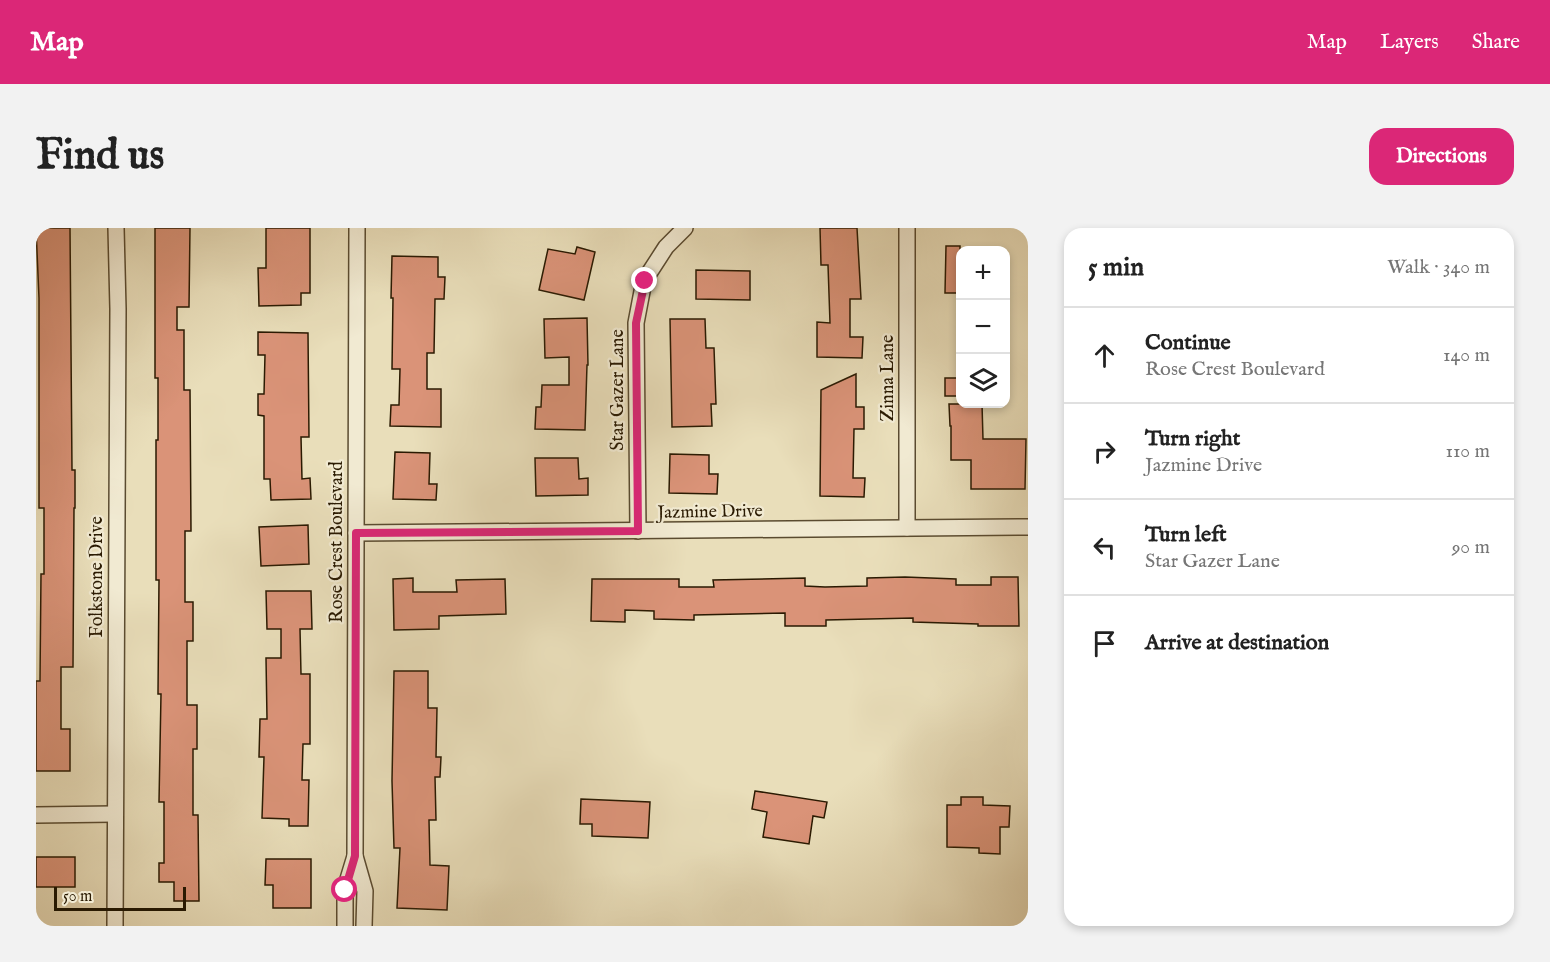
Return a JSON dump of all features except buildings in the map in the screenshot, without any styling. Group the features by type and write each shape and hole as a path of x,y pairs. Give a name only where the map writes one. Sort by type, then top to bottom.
{"street":[{"name":"Folkstone Drive","path":"115,926 118,321 116,228"},
{"name":"Rose Crest Boulevard","path":"357,228 355,856 365,891 364,926"},
{"name":"Star Gazer Lane","path":"638,531 636,323 645,281 666,247 685,228"},
{"name":"Zinna Lane","path":"907,228 907,528"},
{"name":"Jazmine Drive","path":"356,533 1028,527"},
{"path":"36,815 114,814"},
{"name":"Rose Crest Boulevard","path":"345,926 345,890 355,856"}],"route":[{"path":"345,890 355,856 356,533 638,531 636,323 645,281"}]}
